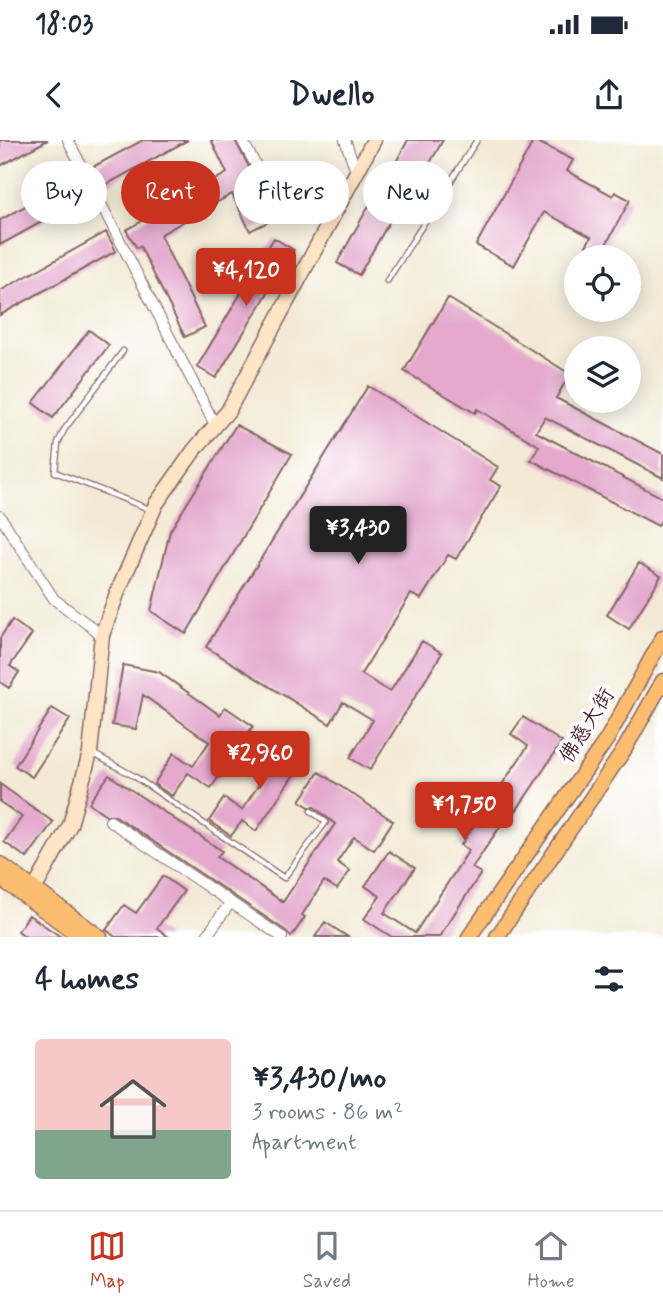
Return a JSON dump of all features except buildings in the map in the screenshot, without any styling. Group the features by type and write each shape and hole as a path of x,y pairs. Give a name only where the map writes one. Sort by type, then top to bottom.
{"main road":[{"name":"佛慈大街","path":"469,937 607,739 663,637"},
{"name":"佛慈大街","path":"497,937 624,750 663,681"},
{"path":"0,864 81,937"},
{"path":"0,878 32,893 100,937"}],"street":[{"path":"68,140 215,425"},
{"path":"242,140 254,161"},
{"path":"345,140 356,172"},
{"path":"32,893 70,825 90,753 102,635 153,511 195,449 228,411 374,140"},
{"path":"0,516 54,598 102,635"},
{"path":"110,821 282,937"},
{"path":"206,937 230,903"}],"lane":[{"path":"387,281 477,140"},
{"path":"122,351 64,430 58,443 55,472 153,511"},
{"path":"90,753 134,776 284,878 326,822 311,811"}]}
